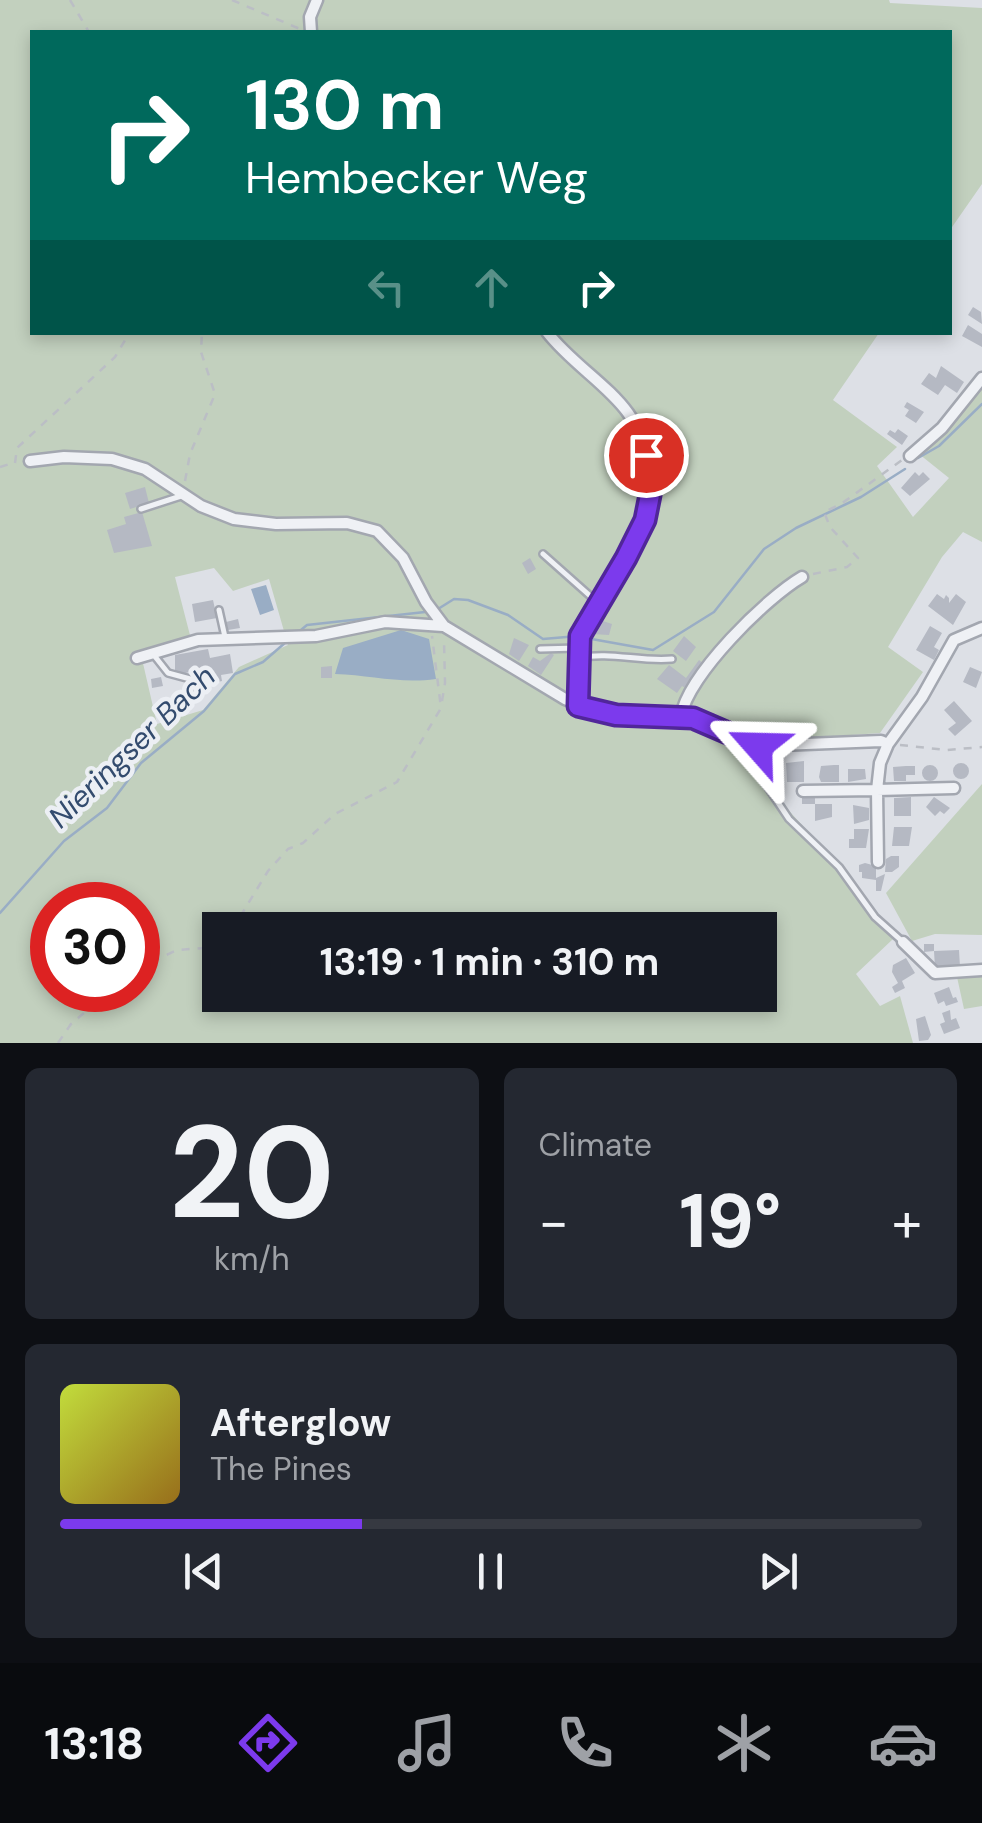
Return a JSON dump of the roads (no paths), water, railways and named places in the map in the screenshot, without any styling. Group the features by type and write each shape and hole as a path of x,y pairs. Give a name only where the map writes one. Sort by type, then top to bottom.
{"street":[{"path":"311,30 310,17 316,0"},
{"path":"550,335 629,414 644,444 650,470 645,520 579,645 578,706"},
{"path":"910,456 942,428 982,378"},
{"path":"30,460 112,459 146,470 218,514 252,522 347,523 377,530 403,558 442,626"},
{"path":"681,716 688,694 744,625 768,600 802,577"},
{"path":"137,658 198,640 316,636 385,622 428,624 442,626 578,706 616,715 681,716 706,722 746,743 770,747 888,744"},
{"path":"878,862 876,790 888,744 922,697 954,640 982,628"},
{"path":"802,791 954,788"},
{"path":"903,942 935,974 982,970"}],"lane":[{"path":"142,509 180,491"},
{"path":"543,554 599,604"},
{"path":"218,610 225,640"},
{"path":"540,650 579,645 649,661 672,659"},
{"path":"153,653 168,674 194,680"},
{"path":"746,743 762,780 789,820 839,867 875,917 903,942"}],"water":[{"path":"266,585 274,610 260,615 251,589"},
{"path":"401,630 429,639 436,679 335,674 343,648"}],"waterway":[{"name":"Nieringser Bach","path":"918,458 939,446 982,404"},
{"name":"Nieringser Bach","path":"586,638 653,650 714,612 764,549 905,469"},
{"name":"Nieringser Bach","path":"438,609 454,599 468,600 508,615 543,639 578,636"},
{"name":"Nieringser Bach","path":"296,634 307,625 425,612"},
{"name":"Nieringser Bach","path":"0,913 64,841 107,808 141,763 204,711 235,674 263,662 286,642"}]}
